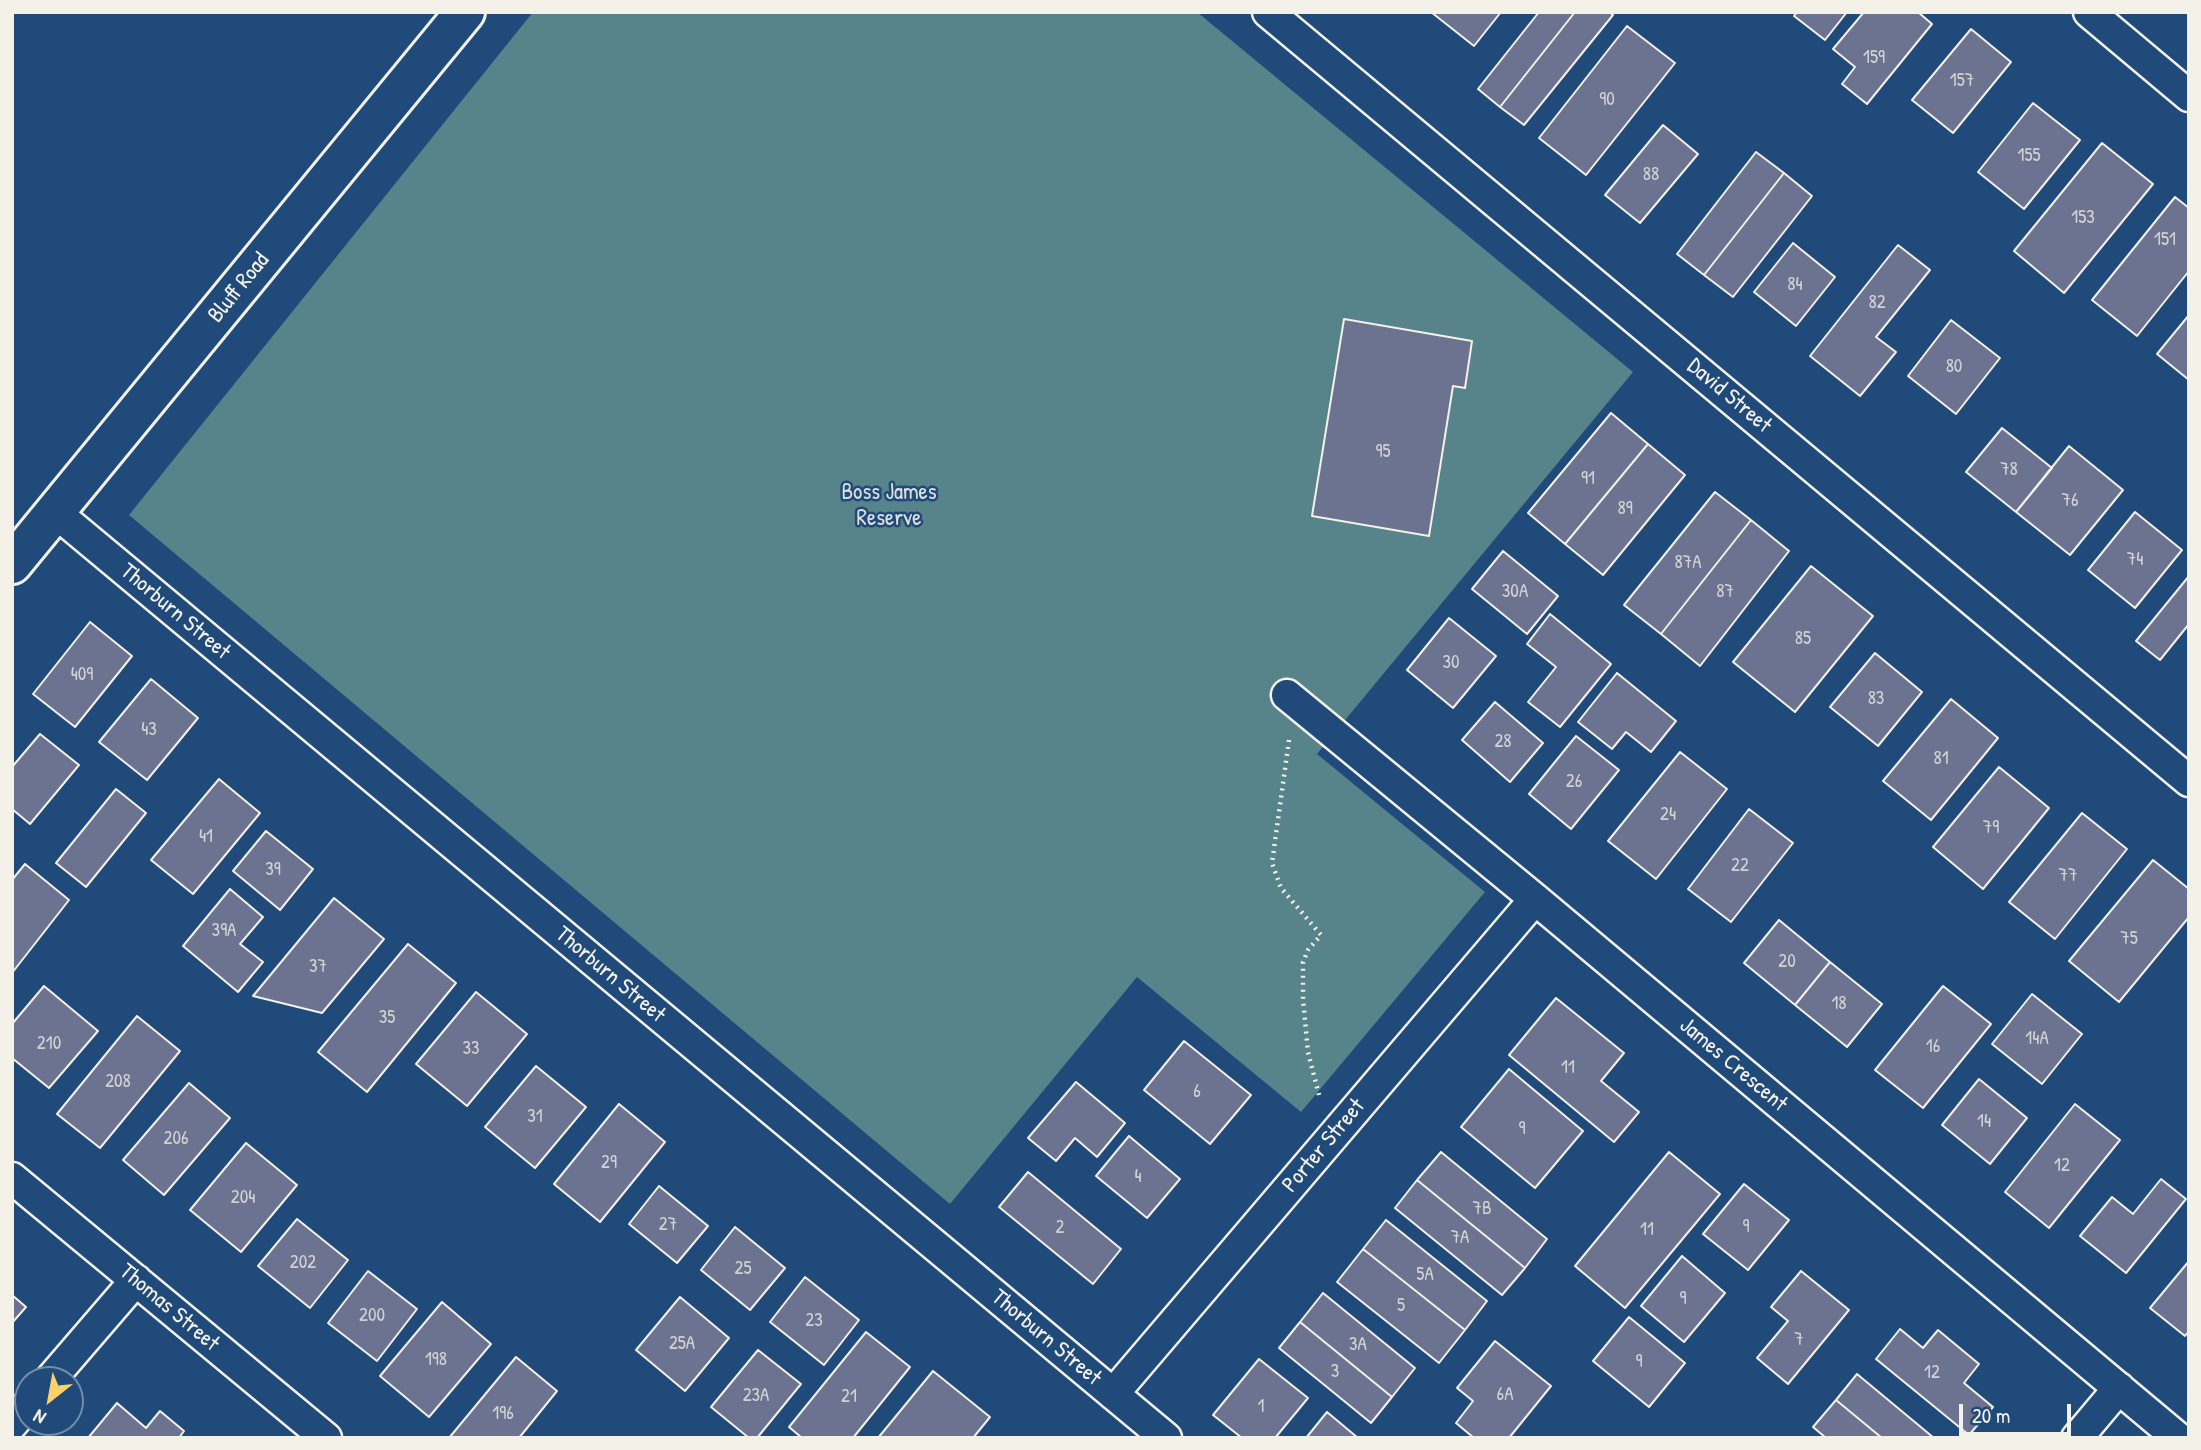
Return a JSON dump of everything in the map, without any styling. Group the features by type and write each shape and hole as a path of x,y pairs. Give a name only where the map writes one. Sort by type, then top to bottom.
{"main road":[{"name":"Bluff Road","path":"12,565 446,19"}],"street":[{"name":"David Street","path":"1268,12 2189,780"},
{"path":"2099,15 2189,96"},
{"name":"Thorburn Street","path":"55,512 1166,1438"},
{"name":"James Crescent","path":"1287,695 1535,899 2178,1438"},
{"name":"Porter Street","path":"1113,1394 1535,899"},
{"name":"Thomas Street","path":"12,1178 326,1438"},
{"path":"62,1366 136,1280"},
{"path":"2077,1438 2119,1388"}],"path":[{"path":"1287,695 1291,722 1272,863 1281,888 1321,935 1308,950 1303,962 1308,1052 1319,1096"}],"green space":[{"name":"Boss James Reserve","path":"533,12 1197,12 1633,372 1317,754 1485,892 1301,1112 1137,977 950,1204 129,515"}],"building":[{"path":"1431,12 1501,12 1474,46"},
{"path":"1539,12 1575,12 1500,107 1478,89"},
{"path":"1575,12 1609,12 1613,15 1524,125 1500,107"},
{"path":"1797,12 1847,12 1825,40 1794,16"},
{"path":"1864,12 1918,12 1932,24 1867,104 1842,84 1855,67 1833,49"},
{"path":"1627,26 1675,63 1586,175 1539,138"},
{"path":"1971,29 2011,62 1953,133 1912,100"},
{"path":"2033,103 2080,140 2024,209 1978,172"},
{"path":"1663,125 1698,154 1640,223 1605,195"},
{"path":"2102,143 2153,184 2064,293 2014,251"},
{"path":"1756,152 1784,173 1704,275 1677,254"},
{"path":"1784,173 1812,196 1733,297 1704,275"},
{"path":"2175,197 2189,208 2189,271 2137,336 2092,300"},
{"path":"1793,243 1835,277 1796,326 1754,292"},
{"path":"1898,245 1930,270 1876,337 1896,352 1860,396 1810,356"},
{"path":"2189,315 2189,380 2157,354"},
{"path":"1344,319 1472,341 1465,388 1453,386 1429,536 1312,516"},
{"path":"1951,320 2000,358 1956,414 1908,376"},
{"path":"1611,413 1648,444 1565,544 1528,513"},
{"path":"2002,428 2052,468 2016,512 1966,472"},
{"path":"1648,444 1685,475 1603,575 1565,544"},
{"path":"2069,446 2123,490 2070,555 2016,512"},
{"path":"1715,492 1751,520 1661,634 1624,605"},
{"path":"2135,512 2182,550 2135,608 2088,570"},
{"path":"1751,520 1789,551 1700,666 1661,634"},
{"path":"1503,551 1558,596 1527,634 1472,589"},
{"path":"1811,566 1873,616 1795,712 1733,662"},
{"path":"2189,576 2189,624 2160,660 2136,641"},
{"path":"1550,614 1611,664 1560,727 1528,702 1556,667 1527,644"},
{"path":"1449,618 1496,656 1453,708 1407,670"},
{"path":"90,622 132,656 75,727 33,694"},
{"path":"1875,653 1922,692 1878,746 1830,707"},
{"path":"1617,673 1676,721 1651,752 1626,732 1612,749 1578,722"},
{"path":"151,679 198,718 147,780 99,742"},
{"path":"1951,699 1998,738 1931,820 1883,781"},
{"path":"1495,702 1543,743 1510,782 1462,740"},
{"path":"40,734 79,765 30,824 12,809 12,767"},
{"path":"1576,736 1619,770 1571,829 1529,794"},
{"path":"1680,752 1727,789 1656,879 1608,841"},
{"path":"1999,767 2049,808 1983,889 1933,847"},
{"path":"219,779 260,813 193,894 151,860"},
{"path":"116,789 146,813 86,887 56,863"},
{"path":"1749,809 1793,843 1731,922 1688,889"},
{"path":"2082,813 2127,849 2055,939 2009,902"},
{"path":"266,831 313,869 280,910 233,871"},
{"path":"2153,860 2189,889 2189,917 2119,1002 2069,961"},
{"path":"25,864 69,900 12,973 12,880"},
{"path":"230,889 263,917 240,944 263,962 238,992 183,946"},
{"path":"334,898 384,939 322,1013 253,996"},
{"path":"1779,920 1830,962 1795,1005 1744,963"},
{"path":"408,944 456,983 367,1092 318,1052"},
{"path":"1830,962 1882,1004 1847,1047 1795,1005"},
{"path":"44,986 98,1031 49,1088 12,1058 12,1024"},
{"path":"1943,986 1991,1024 1923,1108 1875,1070"},
{"path":"476,992 527,1034 467,1106 416,1064"},
{"path":"2032,994 2082,1034 2042,1084 1992,1044"},
{"path":"1556,998 1624,1053 1601,1081 1639,1112 1614,1142 1509,1055"},
{"path":"137,1016 180,1051 100,1148 57,1114"},
{"path":"1184,1041 1251,1095 1210,1144 1144,1090"},
{"path":"536,1066 586,1107 535,1168 485,1127"},
{"path":"1509,1069 1583,1131 1535,1188 1461,1127"},
{"path":"1979,1079 2027,1118 1990,1164 1942,1125"},
{"path":"1076,1082 1125,1123 1097,1157 1075,1138 1056,1161 1028,1138"},
{"path":"189,1083 230,1118 164,1195 123,1160"},
{"path":"619,1104 665,1142 600,1222 554,1184"},
{"path":"2075,1104 2120,1140 2049,1228 2005,1192"},
{"path":"1129,1136 1180,1179 1147,1218 1096,1176"},
{"path":"246,1143 297,1185 241,1252 190,1210"},
{"path":"1441,1152 1547,1239 1525,1268 1417,1180"},
{"path":"1669,1152 1720,1194 1625,1308 1575,1266"},
{"path":"1028,1172 1121,1249 1093,1284 999,1207"},
{"path":"2161,1179 2186,1199 2126,1273 2080,1236 2112,1197 2133,1214"},
{"path":"1417,1180 1525,1268 1502,1295 1395,1208"},
{"path":"1744,1184 1789,1220 1748,1270 1703,1234"},
{"path":"659,1186 708,1226 677,1263 629,1224"},
{"path":"297,1219 348,1260 310,1308 258,1266"},
{"path":"1386,1220 1487,1301 1465,1330 1363,1249"},
{"path":"735,1227 785,1268 750,1310 701,1270"},
{"path":"1363,1249 1465,1330 1439,1363 1337,1282"},
{"path":"1682,1256 1725,1293 1684,1342 1641,1306"},
{"path":"2189,1261 2189,1331 2185,1336 2150,1308"},
{"path":"368,1271 417,1309 377,1361 328,1323"},
{"path":"1801,1271 1849,1310 1788,1384 1757,1358 1788,1321 1771,1307"},
{"path":"805,1277 859,1320 824,1365 770,1322"},
{"path":"1323,1293 1415,1368 1392,1397 1300,1322"},
{"path":"12,1295 26,1307 12,1323"},
{"path":"680,1297 729,1338 685,1391 636,1350"},
{"path":"442,1302 491,1344 429,1417 380,1376"},
{"path":"1629,1317 1685,1363 1649,1407 1593,1361"},
{"path":"1300,1322 1392,1397 1371,1423 1279,1348"},
{"path":"1900,1329 1923,1348 1938,1330 1979,1364 1964,1383 1993,1407 1969,1435 1876,1359"},
{"path":"866,1332 910,1367 853,1438 802,1438 789,1427"},
{"path":"1495,1341 1551,1386 1509,1438 1474,1438 1456,1423 1473,1401 1457,1388"},
{"path":"758,1350 801,1384 757,1438 749,1438 711,1407"},
{"path":"516,1357 557,1391 519,1438 449,1438"},
{"path":"1259,1359 1308,1398 1275,1438 1242,1438 1213,1415"},
{"path":"933,1371 990,1417 973,1438 878,1438"},
{"path":"1857,1374 1934,1438 1882,1438 1836,1400"},
{"path":"1836,1400 1882,1438 1826,1438 1813,1427"},
{"path":"117,1403 146,1428 160,1411 184,1431 179,1438 88,1438"},
{"path":"1327,1412 1358,1438 1306,1438"}]}
